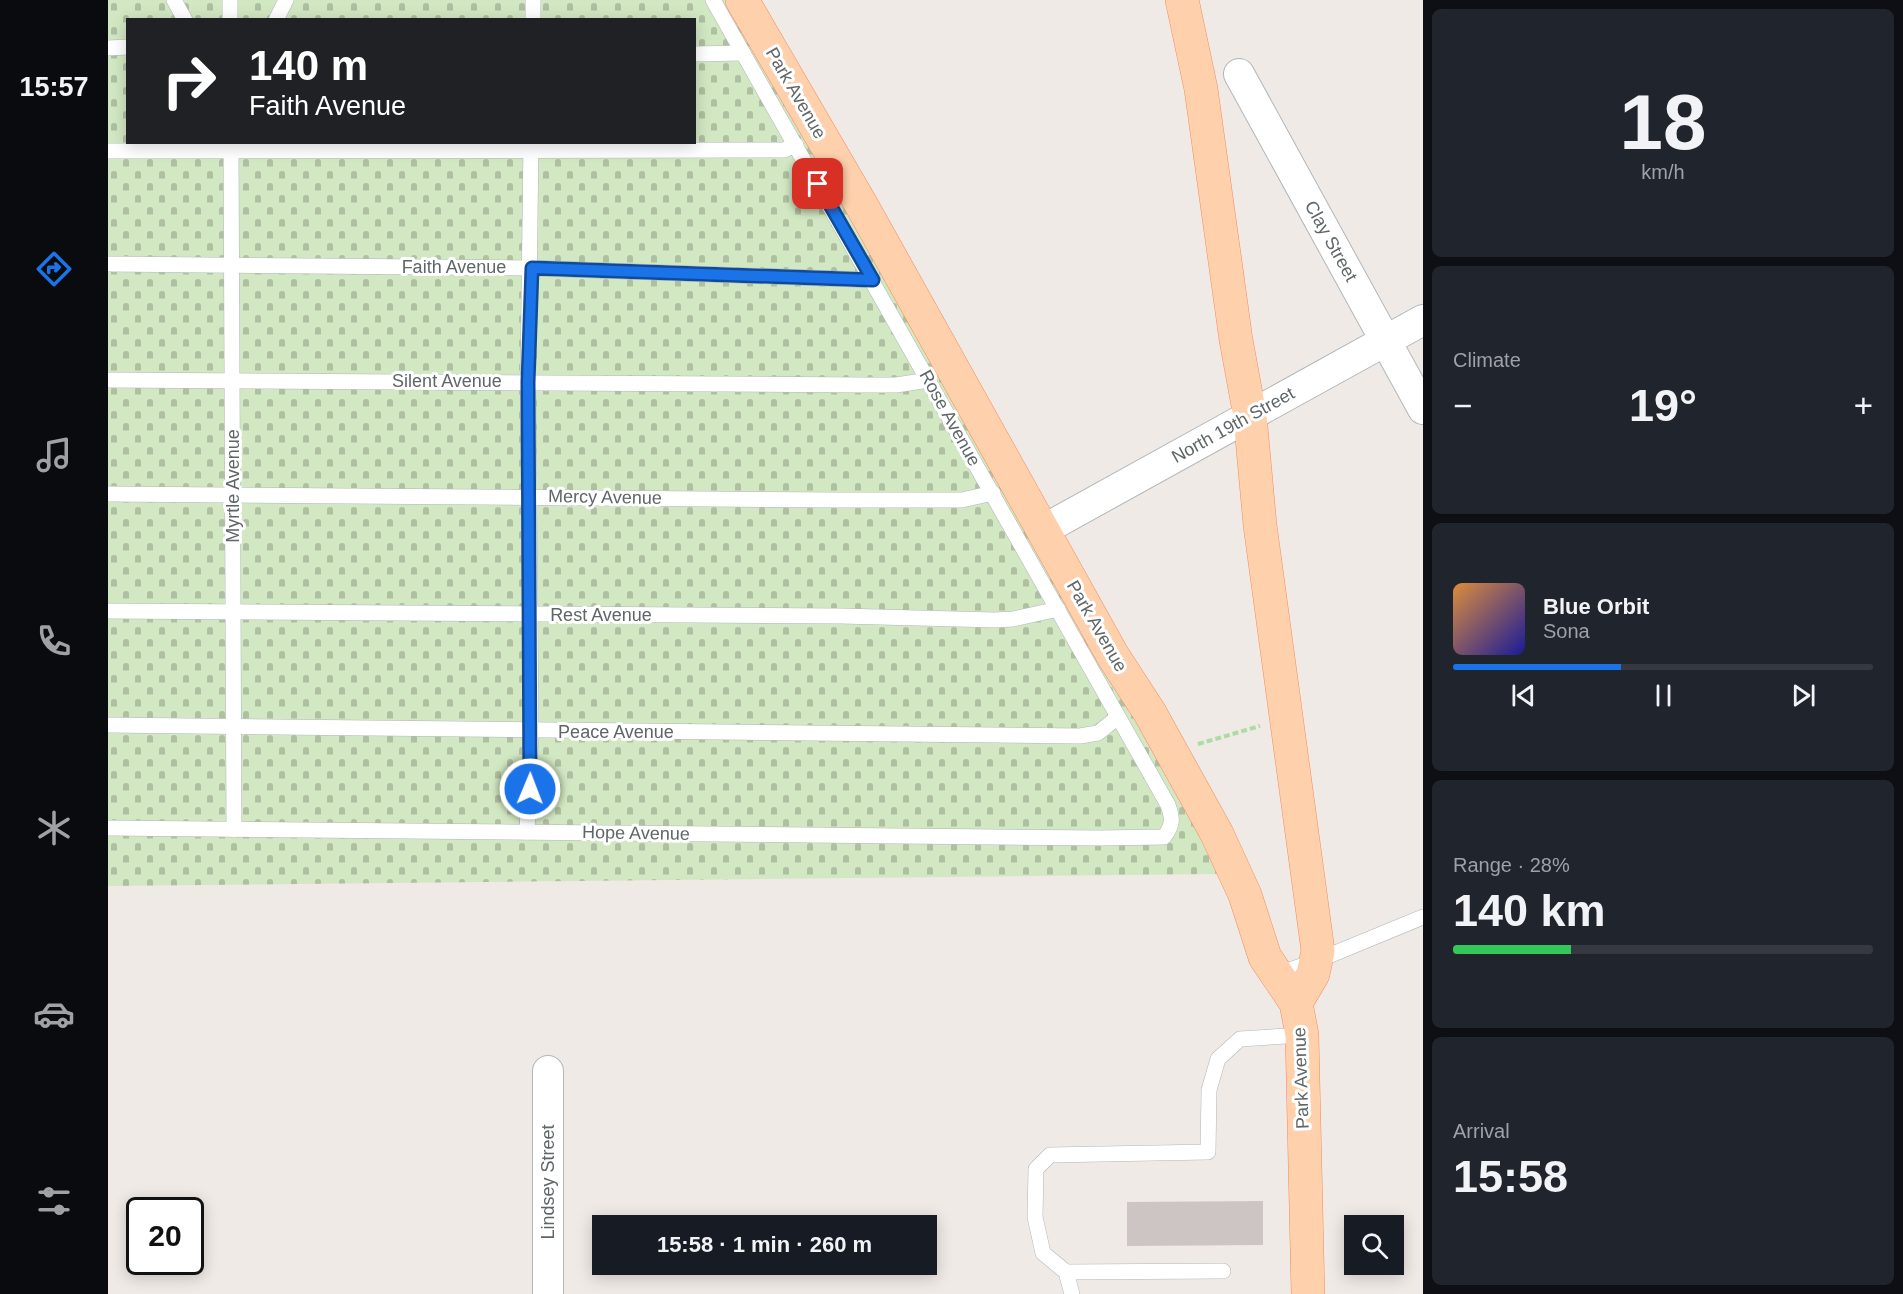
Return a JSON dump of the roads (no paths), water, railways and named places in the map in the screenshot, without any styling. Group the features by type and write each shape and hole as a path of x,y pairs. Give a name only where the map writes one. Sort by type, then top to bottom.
{"main road":[{"name":"Park Avenue","path":"742,0 862,206 1043,530 1217,834 1245,896 1265,957 1296,1003 1302,1035 1308,1294"},
{"path":"1182,0 1201,89 1236,340 1250,416 1260,525 1318,951 1313,974 1296,1003"}],"street":[{"name":"Clay Street","path":"1239,74 1423,409"},
{"name":"North 19th Street","path":"1043,530 1423,320"},
{"name":"Lindsey Street","path":"548,1071 548,1294"}],"lane":[{"path":"174,0 184,18"},
{"path":"230,0 230,18"},
{"path":"277,18 286,0"},
{"path":"533,0 533,18"},
{"name":"Rose Avenue","path":"713,0 1168,805 1173,820 1164,837"},
{"path":"108,48 126,47"},
{"path":"696,54 743,53"},
{"path":"527,832 531,732 528,382 532,268 531,146"},
{"path":"108,151 231,147 531,146 784,150 796,146"},
{"name":"Myrtle Avenue","path":"231,147 234,830"},
{"name":"Faith Avenue","path":"108,264 532,268 873,280"},
{"name":"Silent Avenue","path":"108,380 876,385 929,380"},
{"name":"Mercy Avenue","path":"108,494 962,500 993,493"},
{"name":"Rest Avenue","path":"108,610 841,616 994,620 1013,619 1058,609"},
{"name":"Peace Avenue","path":"108,725 233,725 531,732 1080,736 1098,734 1118,717"},
{"name":"Hope Avenue","path":"108,828 1164,837"},
{"path":"1277,974 1316,961 1423,917"},
{"path":"1072,1294 1066,1272 1043,1253 1035,1217 1036,1169 1050,1155 1208,1152 1209,1090 1218,1059 1240,1039 1302,1035"},
{"path":"1066,1272 1223,1271"}]}
